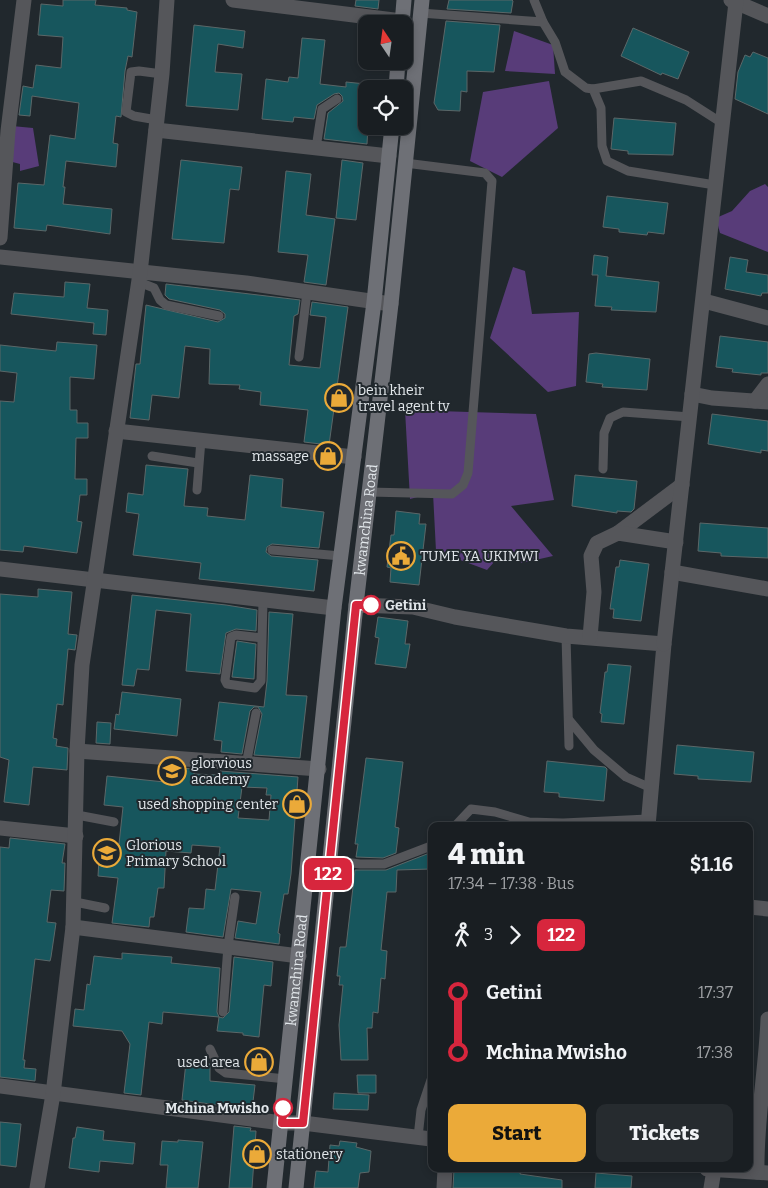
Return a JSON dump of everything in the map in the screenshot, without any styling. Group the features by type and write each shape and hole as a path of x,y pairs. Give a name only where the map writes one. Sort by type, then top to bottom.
{"main road":[{"path":"403,15 404,0"},
{"name":"kwamchina Road","path":"296,1188 329,860 391,304 421,6"},
{"name":"kwamchina Road","path":"274,1188 319,768 334,608 374,302 391,135"},
{"path":"316,797 336,801"}],"street":[{"path":"0,238 8,125 24,0"},
{"path":"37,1188 53,1094 73,928 77,815 76,751 82,665 139,278 162,74 166,0"},
{"path":"233,0 358,16"},
{"path":"648,822 664,644 704,301 733,1 768,16"},
{"path":"156,125 316,148 389,156"},
{"path":"0,257 139,278 246,283 391,304"},
{"path":"704,301 768,318"},
{"path":"692,394 712,398 761,402 768,384"},
{"path":"116,431 354,457"},
{"path":"590,637 594,592 592,556 597,543 618,533 682,485"},
{"path":"618,533 676,542"},
{"path":"0,569 263,602 334,608"},
{"path":"672,572 768,589"},
{"path":"356,605 413,607 455,617 566,636 664,644"},
{"path":"76,751 246,765 319,768"},
{"path":"0,828 76,836"},
{"path":"753,907 768,909"},
{"path":"73,928 299,956"},
{"path":"750,1172 763,1173 756,1146 761,1116 768,1019"},
{"path":"0,1086 282,1123 303,1123 425,1138"},
{"path":"444,1188 445,1172"},
{"path":"710,1172 711,1188"}],"lane":[{"path":"534,0 543,22 555,42 565,72 586,88 593,89 641,82 686,100 722,123"},
{"path":"421,6 543,22"},
{"path":"156,125 126,112 131,72 139,70 162,74"},
{"path":"593,89 600,108 602,146 607,161 628,171 715,186"},
{"path":"316,148 322,109 337,99"},
{"path":"369,492 452,494 463,485 468,473 492,181 484,173 405,163"},
{"path":"139,278 154,288 160,300 166,305 219,316"},
{"path":"299,358 307,292"},
{"path":"603,469 604,433 610,418 623,412 690,417"},
{"path":"197,490 201,440"},
{"path":"152,456 198,463"},
{"path":"272,550 340,556"},
{"path":"262,638 236,635 232,637 226,680 228,684 255,688 259,686 261,681 263,602"},
{"path":"566,636 569,746"},
{"path":"246,765 256,712"},
{"path":"568,720 594,750 626,777 651,788"},
{"path":"459,822 471,809 495,812 529,822"},
{"path":"77,815 114,822"},
{"path":"329,860 360,864 384,864 428,847"},
{"path":"223,1012 228,946 235,896"},
{"path":"75,902 105,908"},
{"path":"210,1049 219,1068 226,1072 286,1079"},
{"path":"425,1138 421,1110 428,1089"}],"shaded area":[{"path":"514,31 553,45 555,74 505,71"},
{"path":"549,81 558,128 502,177 470,161 483,92"},
{"path":"12,126 33,128 39,166 20,171 20,164 5,160"},
{"path":"765,184 768,187 768,252 720,233 716,218 732,211 750,191"},
{"path":"513,267 525,271 532,314 579,312 576,386 548,392 490,338"},
{"path":"405,410 536,414 554,500 511,506 553,556 522,563 503,552 487,570 436,551 433,493 410,499"}],"building":[{"path":"63,0 96,0 95,5 127,8 127,10 137,12 132,57 128,56 125,71 121,117 116,116 113,143 118,144 116,167 66,161 63,204 112,209 110,234 47,225 46,231 14,228 18,183 44,185 50,135 75,139 79,103 32,96 30,116 19,115 23,86 33,88 36,65 61,68 63,37 38,35 41,4 63,6"},
{"path":"356,0 379,0 378,9 355,6"},
{"path":"449,0 513,1 511,13 447,9"},
{"path":"446,21 500,25 494,72 467,71 467,92 461,91 460,111 438,110 434,103"},
{"path":"194,25 245,31 243,48 218,44 215,72 242,74 238,110 186,106"},
{"path":"633,28 689,52 678,79 662,73 661,75 621,56"},
{"path":"302,38 325,40 320,84 346,87 346,82 358,83 358,135 368,135 367,144 324,139 328,113 343,101 339,93 334,94 317,105 314,119 294,117 293,122 262,119 266,79 288,82 289,77 298,78"},
{"path":"753,52 768,58 768,114 735,99 738,72 745,55 750,57"},
{"path":"614,118 676,123 673,155 628,154 628,151 611,149"},
{"path":"181,160 242,167 239,190 230,189 224,243 172,239"},
{"path":"342,160 363,163 356,220 336,218"},
{"path":"286,171 311,174 306,215 335,219 326,285 304,282 308,255 278,252"},
{"path":"607,196 668,203 664,234 648,232 647,235 619,232 619,229 603,227"},
{"path":"594,255 608,257 606,276 659,282 656,312 611,310 612,307 595,306 598,275 592,275"},
{"path":"730,257 748,260 746,272 768,275 768,293 762,293 761,296 725,289"},
{"path":"65,282 90,284 87,308 108,310 106,335 93,334 94,323 11,314 14,293 64,297"},
{"path":"166,284 300,300 298,314 294,316 289,365 320,368 326,317 310,315 312,302 348,307 329,445 304,442 308,410 260,405 261,392 239,389 240,385 209,384 210,349 185,346 179,398 152,395 149,420 130,418 136,364 140,364 146,305 218,322 225,318 225,314 220,310 169,299 165,295"},
{"path":"720,336 768,342 768,373 761,373 761,375 732,372 733,369 716,367"},
{"path":"57,342 97,345 94,379 70,377 70,410 77,410 77,423 88,423 88,438 76,438 75,479 87,479 87,495 80,495 77,521 82,522 77,553 24,546 23,552 0,550 0,401 14,402 17,373 0,371 0,345 56,351"},
{"path":"596,353 650,359 647,390 602,387 603,384 586,382 589,354"},
{"path":"712,414 768,421 768,451 761,450 761,453 708,444"},
{"path":"146,465 188,469 184,506 208,508 207,516 245,520 250,475 283,479 281,507 324,512 319,548 272,544 267,547 266,552 271,556 318,560 314,591 199,579 201,563 133,555 139,514 126,512 128,493 143,495"},
{"path":"575,475 637,481 634,509 631,512 617,511 617,513 572,506"},
{"path":"396,511 420,514 419,524 426,524 419,585 390,582 391,568 387,567 391,535 394,535"},
{"path":"700,523 768,528 768,558 721,556 721,553 698,551"},
{"path":"620,560 649,564 641,621 613,618 614,609 610,609 616,567 619,567"},
{"path":"38,589 72,592 68,634 77,635 75,650 68,649 63,705 57,704 53,738 57,739 56,746 68,748 67,770 33,767 29,805 4,802 9,760 0,757 0,594 38,597"},
{"path":"132,595 257,610 256,631 236,629 226,633 220,674 186,671 191,614 156,610 149,670 137,669 134,686 122,685"},
{"path":"269,612 293,614 286,695 307,696 300,758 254,755 262,714 258,707 254,707 250,711 242,754 221,752 222,741 214,740 219,702 264,707 267,681"},
{"path":"378,617 408,621 405,644 410,644 406,668 375,664 379,638 375,637"},
{"path":"237,641 256,644 254,679 232,677"},
{"path":"608,664 631,666 624,724 601,722 602,714 600,713 605,672 607,672"},
{"path":"122,692 181,699 177,736 114,729 116,714 119,715"},
{"path":"97,722 111,723 110,744 96,743"},
{"path":"677,745 754,752 751,782 698,779 698,776 674,774"},
{"path":"366,758 403,762 395,827 399,828 396,853 383,858 356,857 358,844 355,844"},
{"path":"547,761 605,767 607,769 604,801 559,797 559,793 544,792"},
{"path":"177,768 194,769 194,774 219,775 220,771 298,777 291,874 288,894 284,894 278,933 280,934 279,944 235,938 238,921 256,924 261,892 231,889 223,937 186,932 189,908 204,909 206,889 215,890 220,847 192,845 191,853 166,851 164,888 158,888 154,917 150,917 149,927 112,923 118,878 98,876 100,843 119,844 123,807 104,805 107,776 174,783","holes":["242,787 267,788 266,795 271,795 269,820 238,818"]},
{"path":"10,838 65,844 62,863 65,863 64,891 51,890 47,922 56,923 50,961 35,959 23,1060 25,1060 24,1068 36,1069 35,1081 0,1077 0,847 9,848"},
{"path":"428,854 428,869 397,870 396,892 387,892 381,950 387,951 385,979 381,978 378,1013 373,1012 372,1028 367,1028 368,1060 341,1060 339,1025 343,985 339,985 340,976 337,976 340,947 346,947 355,870 386,870"},
{"path":"122,953 172,957 171,963 220,968 217,1012 219,1017 163,1012 162,1024 149,1022 141,1095 124,1093 130,1044 122,1031 73,1026 75,1009 84,1010 87,984 90,985 94,956 122,959"},
{"path":"234,957 273,962 271,986 264,985 259,1037 243,1035 243,1033 217,1031 219,1017 223,1018 229,1012"},
{"path":"186,1062 210,1064 210,1081 255,1085 252,1110 182,1100"},
{"path":"357,1075 376,1075 376,1093 358,1093"},
{"path":"334,1093 369,1095 368,1110 333,1109"},
{"path":"0,1122 21,1124 16,1167 0,1165"},
{"path":"234,1126 251,1128 250,1131 256,1131 252,1188 229,1188"},
{"path":"77,1127 104,1131 103,1140 135,1143 133,1164 100,1161 99,1172 69,1168 73,1138 75,1138"},
{"path":"178,1140 203,1142 198,1188 166,1188 168,1165 160,1165 162,1141 178,1142"},
{"path":"340,1141 357,1143 356,1147 371,1151 369,1172 360,1173 358,1188 314,1188 316,1171 328,1172 330,1145 339,1146"},
{"path":"454,1172 520,1172 520,1174 562,1180 562,1188 453,1188"},
{"path":"596,1173 632,1176 631,1188 595,1188"}],"bus line":[{"name":"122","path":"283,1108 282,1123 303,1123 356,605 371,605"}],"place":[{"name":"bein kheir travel agent tv","path":"339,398"},
{"name":"massage","path":"328,456"},
{"name":"TUME YA UKIMWI","path":"401,556"},
{"name":"Getini","path":"371,605"},
{"name":"glorvious academy","path":"172,771"},
{"name":"used shopping center","path":"297,804"},
{"name":"Glorious Primary School","path":"107,853"},
{"name":"used area","path":"259,1062"},
{"name":"Mchina Mwisho","path":"283,1108"},
{"name":"stationery","path":"257,1154"}]}
